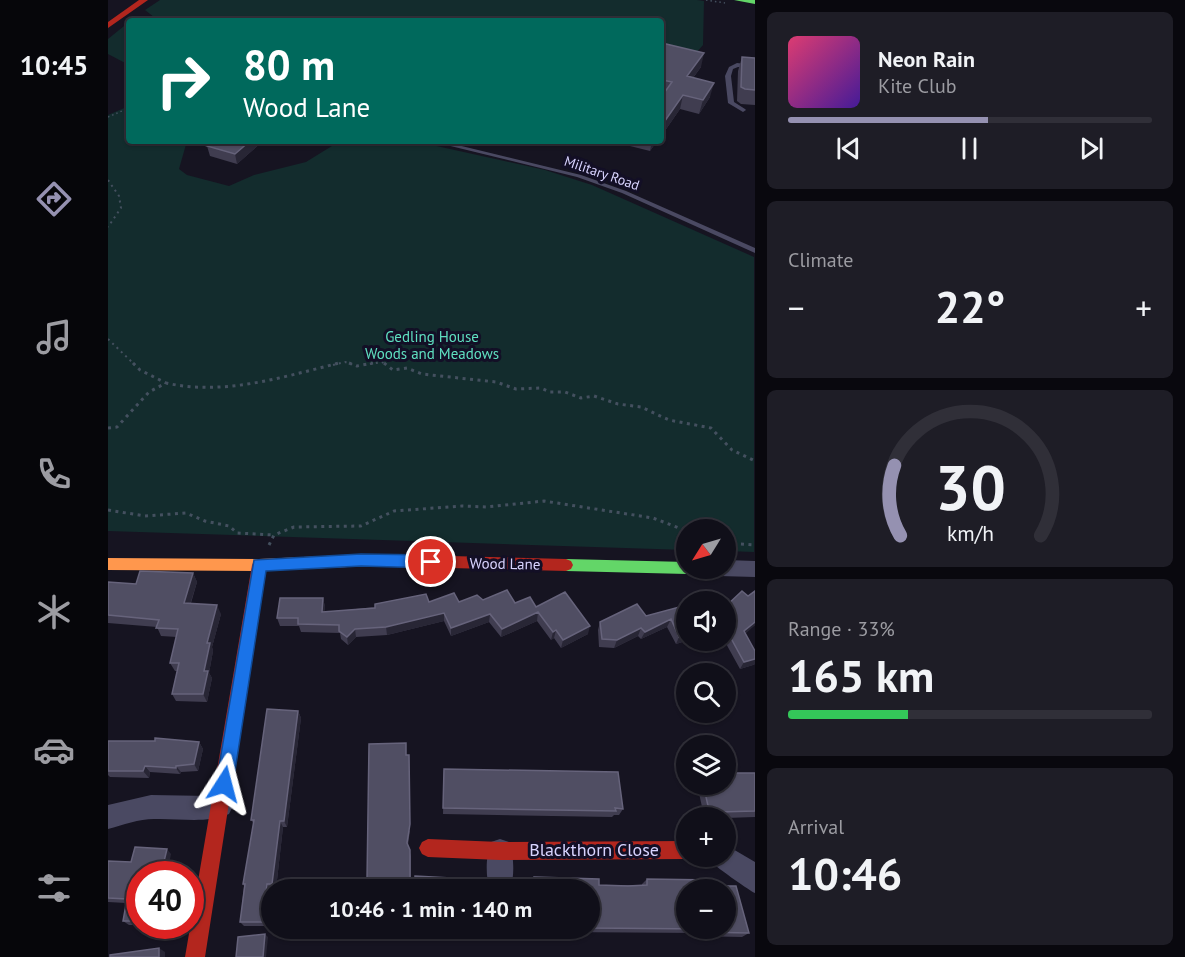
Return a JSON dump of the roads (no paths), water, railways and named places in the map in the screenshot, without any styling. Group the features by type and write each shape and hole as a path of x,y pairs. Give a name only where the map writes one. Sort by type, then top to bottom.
{"street":[{"path":"108,26 144,0"},
{"path":"738,0 754,3"},
{"name":"Wood Lane","path":"108,564 259,565 361,560 676,568"},
{"path":"195,957 259,565"},
{"path":"736,568 754,569"},
{"path":"108,817 150,807 210,808 221,806"},
{"name":"Blackthorn Close","path":"428,848 676,850"},
{"path":"500,879 501,850"},
{"path":"736,864 746,871 754,881"}],"lane":[{"path":"743,110 731,103 729,81 731,68 737,65 754,67"},
{"path":"718,80 729,81"},
{"name":"Military Road","path":"446,144 579,176 624,192 754,251"}],"park label":[{"name":"Gedling House Woods and Meadows","path":"432,346"}]}
